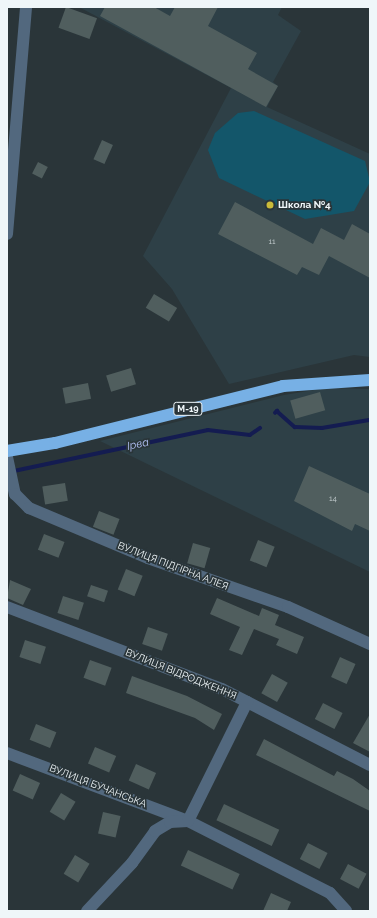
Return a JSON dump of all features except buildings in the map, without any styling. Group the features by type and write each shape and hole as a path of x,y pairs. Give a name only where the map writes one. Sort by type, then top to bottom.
{"highway":[{"name":"М-19","path":"7,451 55,444 283,386 370,380"}],"street":[{"path":"7,234 26,7"},
{"name":"ВУЛИЦЯ ПІДГІРНА АЛЕЯ","path":"7,457 15,494 29,508 148,558 288,607 370,644"},
{"name":"ВУЛИЦЯ ВІДРОДЖЕННЯ","path":"7,607 170,668 246,702 370,765"},
{"path":"89,910 132,863 155,830 170,822 188,821 246,702"},
{"name":"ВУЛИЦЯ БУЧАНСЬКА","path":"7,753 188,821 330,893 346,911"}],"shaded area":[{"name":"Школа №4","path":"79,7 282,7 278,15 301,31 273,82 278,86 267,107 370,154 370,357 354,355 229,384 172,289 143,256 231,88"},
{"path":"254,111 365,161 370,182 354,211 305,219 219,178 208,150 215,133 238,113"},
{"path":"326,388 370,389 370,572 100,441 284,395"}],"waterway":[{"name":"Ірва","path":"275,413 277,411 295,427 322,428 370,420"},
{"name":"Ірва","path":"14,471 208,430 250,435 260,428"}],"place":[{"name":"Школа №4","path":"270,205"}]}
